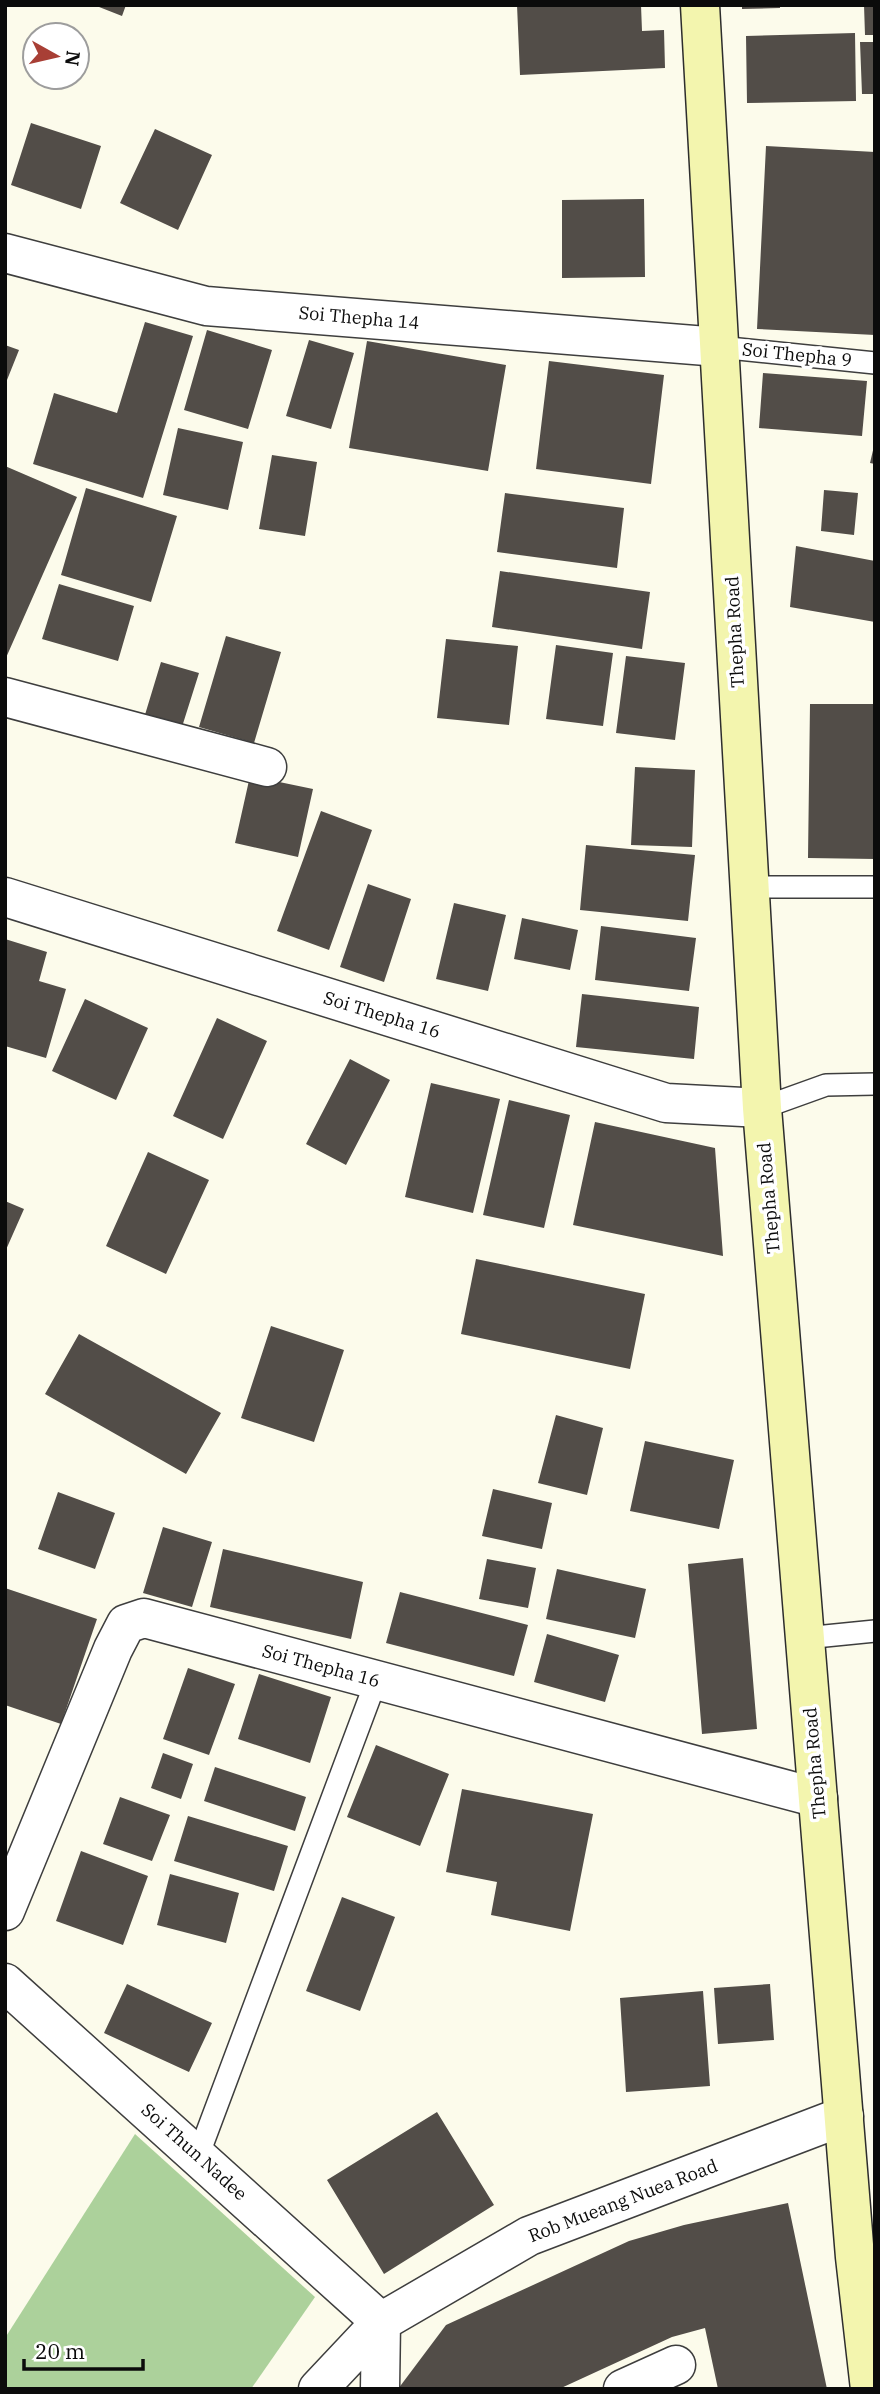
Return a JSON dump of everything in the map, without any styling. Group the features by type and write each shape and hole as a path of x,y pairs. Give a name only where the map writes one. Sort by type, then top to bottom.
{"street":[{"name":"Thepha Road","path":"700,5 762,1108 844,2116 865,2257 870,2389"},
{"name":"Soi Thepha 14","path":"5,253 206,306 719,347"},
{"path":"5,697 267,767"},
{"name":"Soi Thepha 16","path":"5,897 666,1103 762,1108"},
{"name":"Soi Thepha 16","path":"5,1911 113,1650 126,1624 144,1618 818,1798"},
{"name":"Soi Thun Nadee","path":"5,1983 381,2322"},
{"name":"Rob Mueang Nuea Road","path":"318,2389 381,2322 530,2236 844,2116"},
{"path":"380,2389 381,2322"},
{"path":"623,2389 676,2365"}],"lane":[{"name":"Soi Thepha 9","path":"719,347 875,363"},
{"path":"749,887 875,887"},
{"path":"762,1108 826,1085 875,1084"},
{"path":"805,1638 875,1631"},
{"path":"198,2156 376,1681"}],"green space":[{"path":"135,2134 315,2297 251,2389 5,2389 5,2338"}],"building":[{"path":"94,5 126,5 122,16"},
{"path":"517,5 641,5 642,31 664,30 665,68 520,75"},
{"path":"742,5 780,5 780,8 742,9"},
{"path":"864,5 875,5 875,35 865,35"},
{"path":"855,33 856,101 747,103 746,36"},
{"path":"860,42 875,42 875,94 862,94"},
{"path":"31,123 101,146 81,209 11,185"},
{"path":"155,129 212,155 178,230 120,203"},
{"path":"766,146 875,152 875,335 757,329"},
{"path":"644,199 645,277 562,278 562,200"},
{"path":"145,322 193,336 143,498 33,464 54,393 117,413"},
{"path":"207,330 272,350 248,429 184,410"},
{"path":"309,340 354,353 331,429 286,416"},
{"path":"367,341 506,365 488,471 349,448"},
{"path":"5,345 19,350 5,385"},
{"path":"549,361 664,375 651,484 536,469"},
{"path":"763,373 867,381 862,436 759,428"},
{"path":"178,428 243,442 228,510 163,495"},
{"path":"875,446 875,464 870,463"},
{"path":"272,455 317,462 305,536 259,529"},
{"path":"5,466 77,497 5,660"},
{"path":"86,488 177,516 151,602 61,575"},
{"path":"824,490 858,493 854,535 821,531"},
{"path":"505,493 624,508 617,568 497,552"},
{"path":"796,546 875,561 875,622 790,607"},
{"path":"500,571 650,592 642,649 492,627"},
{"path":"59,584 134,606 118,661 42,639"},
{"path":"226,636 281,652 254,743 199,727"},
{"path":"446,639 518,646 509,725 437,718"},
{"path":"556,645 613,653 603,726 546,719"},
{"path":"626,656 685,663 675,740 616,733"},
{"path":"161,662 199,673 181,730 144,718"},
{"path":"810,704 875,704 875,859 808,858"},
{"path":"635,767 695,770 692,847 631,845"},
{"path":"250,776 313,789 298,857 235,843"},
{"path":"321,811 372,830 329,950 277,931"},
{"path":"586,845 695,855 688,921 580,910"},
{"path":"368,884 411,899 384,982 340,967"},
{"path":"454,903 506,915 488,991 436,979"},
{"path":"522,918 578,930 570,970 514,959"},
{"path":"601,926 696,938 689,991 595,980"},
{"path":"5,939 47,952 39,981 66,989 46,1058 5,1046"},
{"path":"582,994 699,1007 694,1059 576,1047"},
{"path":"85,999 148,1028 116,1100 52,1071"},
{"path":"217,1018 267,1041 223,1139 173,1116"},
{"path":"350,1059 390,1080 346,1165 306,1144"},
{"path":"431,1083 500,1099 473,1213 405,1197"},
{"path":"509,1100 570,1115 544,1228 483,1215"},
{"path":"595,1122 715,1148 723,1256 573,1225"},
{"path":"148,1152 209,1180 166,1274 106,1246"},
{"path":"5,1201 24,1209 5,1252"},
{"path":"476,1259 645,1294 630,1369 461,1334"},
{"path":"271,1326 344,1350 314,1442 241,1418"},
{"path":"79,1334 221,1413 186,1474 45,1394"},
{"path":"556,1415 603,1428 587,1495 538,1483"},
{"path":"645,1441 734,1460 719,1529 630,1511"},
{"path":"493,1489 552,1503 542,1549 482,1536"},
{"path":"58,1492 115,1513 95,1569 38,1549"},
{"path":"163,1527 212,1542 192,1607 143,1593"},
{"path":"223,1549 363,1582 351,1639 210,1607"},
{"path":"743,1558 757,1729 702,1734 688,1564"},
{"path":"487,1559 536,1568 528,1608 479,1599"},
{"path":"557,1569 646,1589 635,1638 546,1619"},
{"path":"5,1588 97,1619 61,1724 5,1705"},
{"path":"400,1592 528,1625 514,1676 386,1643"},
{"path":"547,1634 619,1655 605,1702 534,1682"},
{"path":"188,1668 235,1684 209,1755 163,1739"},
{"path":"259,1674 331,1697 310,1763 238,1739"},
{"path":"376,1745 449,1774 420,1846 347,1817"},
{"path":"163,1753 193,1764 181,1799 151,1788"},
{"path":"215,1767 306,1797 295,1831 204,1801"},
{"path":"462,1789 593,1814 570,1931 491,1915 497,1882 446,1872"},
{"path":"120,1797 170,1815 152,1861 103,1844"},
{"path":"188,1816 288,1846 274,1891 174,1861"},
{"path":"81,1851 148,1876 123,1945 56,1921"},
{"path":"170,1874 239,1893 226,1943 157,1925"},
{"path":"342,1897 395,1917 360,2011 306,1991"},
{"path":"127,1984 212,2023 189,2072 104,2033"},
{"path":"770,1984 774,2040 718,2044 714,1988"},
{"path":"703,1991 710,2086 626,2092 620,1998"},
{"path":"437,2112 494,2205 384,2274 327,2180"},
{"path":"788,2203 827,2389 718,2389 705,2328 672,2337 559,2389 398,2389 446,2325 629,2241 684,2225"}]}
